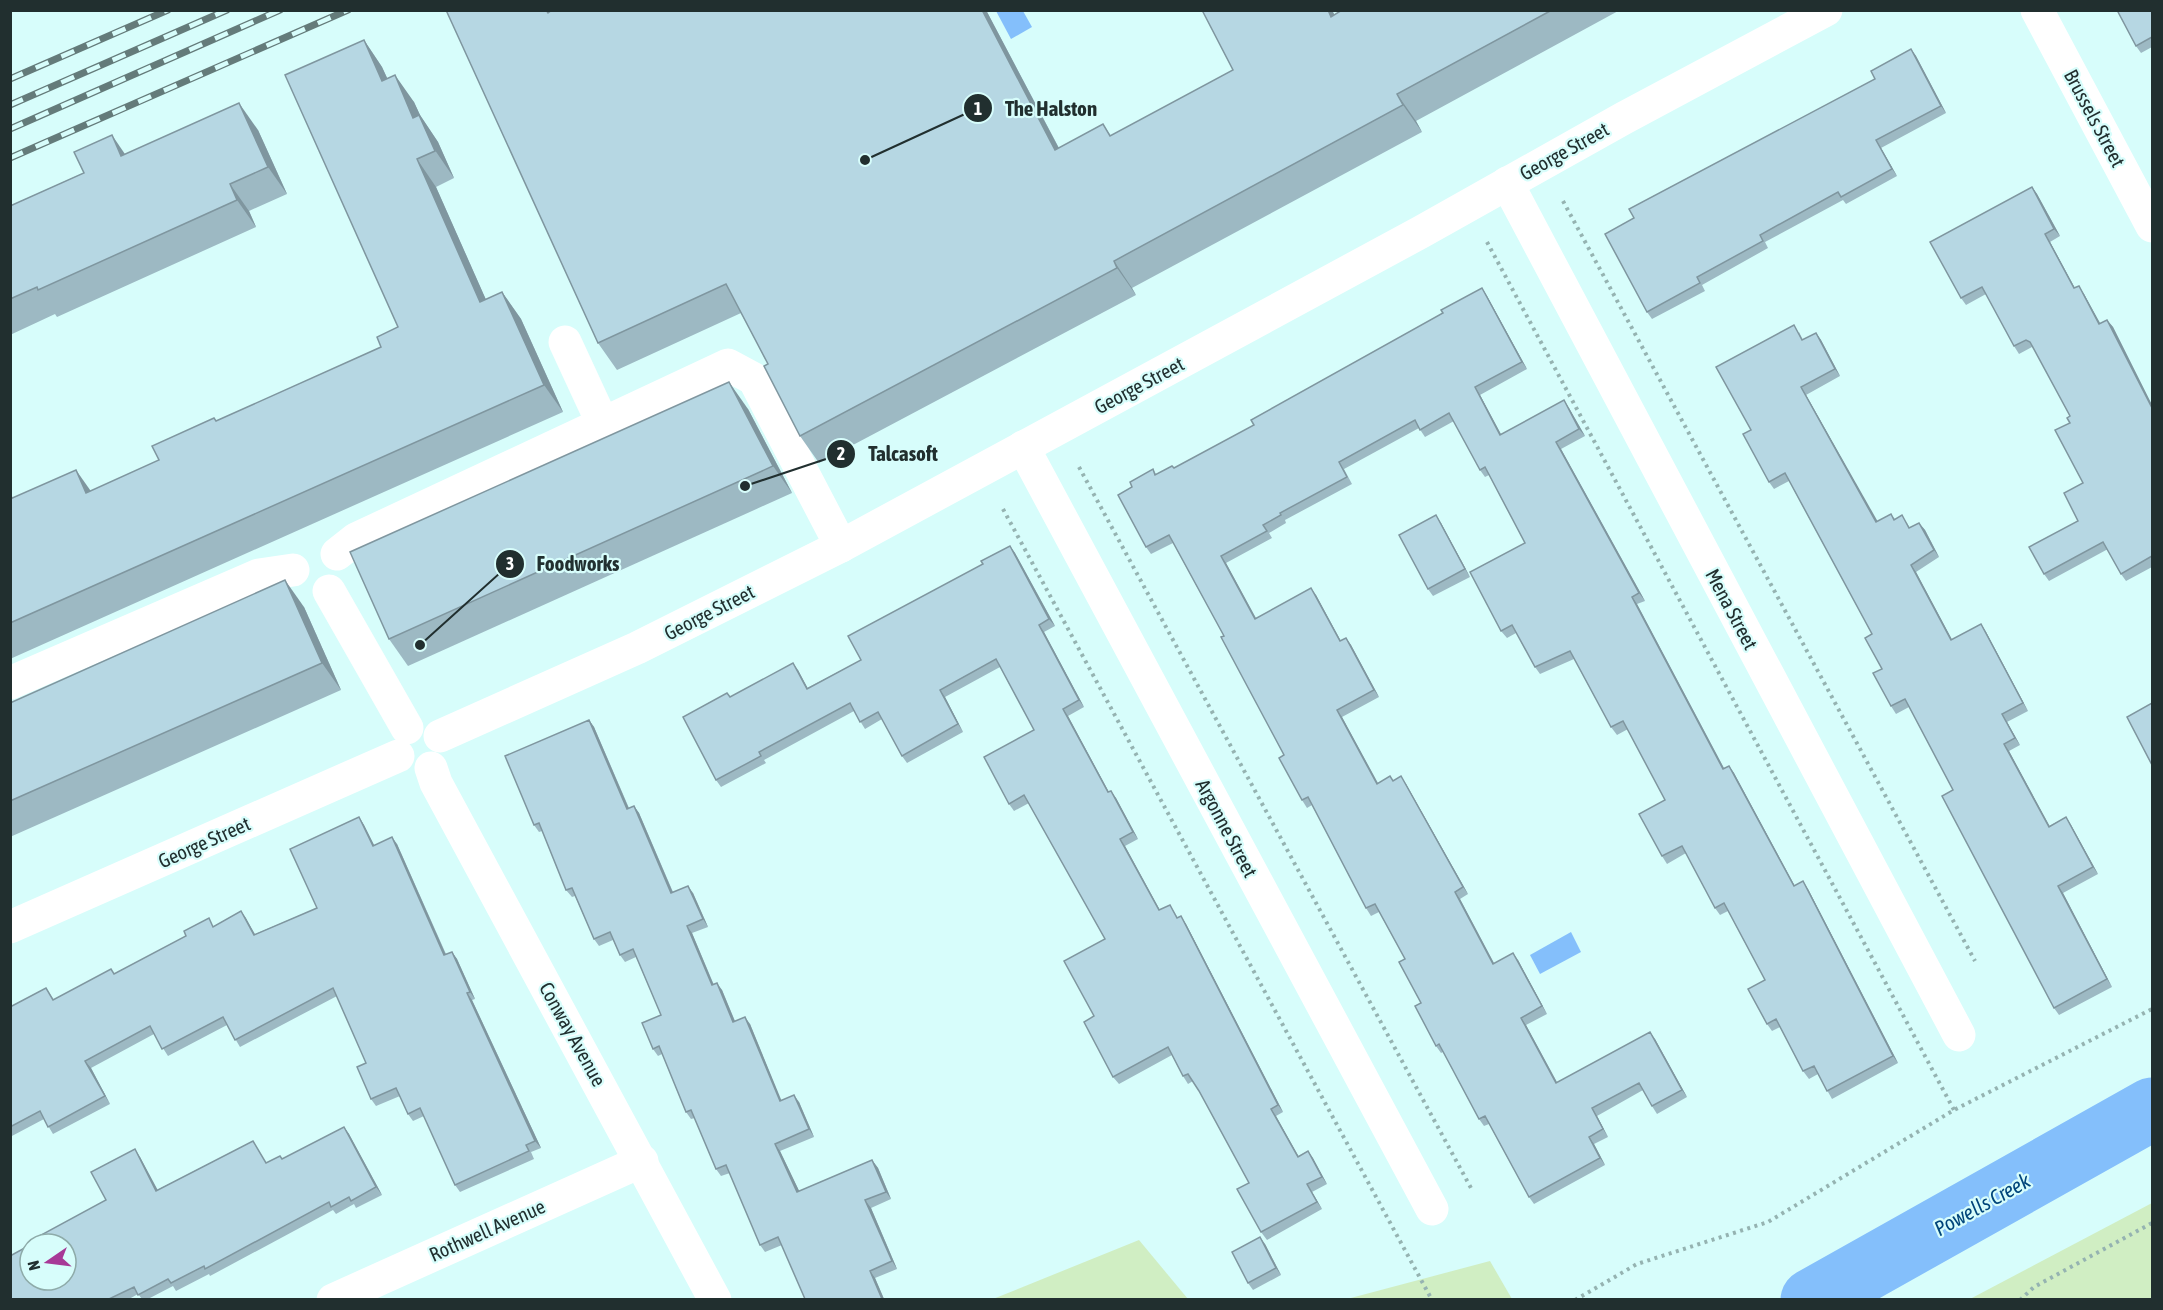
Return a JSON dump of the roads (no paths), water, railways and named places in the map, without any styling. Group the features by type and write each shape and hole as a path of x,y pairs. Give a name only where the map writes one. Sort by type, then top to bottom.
{"street":[{"name":"George Street","path":"440,736 637,648 841,546 1826,10"},
{"name":"Brussels Street","path":"2037,10 2152,226"},
{"name":"Mena Street","path":"1507,183 1959,1035"},
{"path":"565,342 602,422"},
{"path":"337,554 356,539 728,365 754,379 841,546"},
{"name":"Argonne Street","path":"1023,447 1432,1209"},
{"path":"311,546 329,547 337,554 342,572 339,581 329,591 315,594 298,585 293,570 296,557 311,546"},
{"path":"10,683 259,575 293,570"},
{"path":"329,591 402,742 401,762 412,770 431,768 442,753 440,736 424,725 402,742"},
{"name":"George Street","path":"10,927 402,742"},
{"name":"Conway Avenue","path":"431,768 436,783 715,1299"},
{"name":"Rothwell Avenue","path":"333,1299 642,1161"}],"water":[{"path":"996,11 1023,11 1032,27 1011,39"},
{"path":"1571,932 1581,952 1540,974 1530,955"}],"waterway":[{"name":"Powells Creek","path":"1812,1300 2152,1109"}],"railway":[{"path":"10,79 168,10"},
{"path":"10,105 227,10"},
{"path":"10,129 280,10"},
{"path":"10,158 348,10"}],"place":[{"name":"The Halston","path":"865,160"},
{"name":"Talcasoft","path":"745,486"},
{"name":"Foodworks","path":"420,645"}]}
